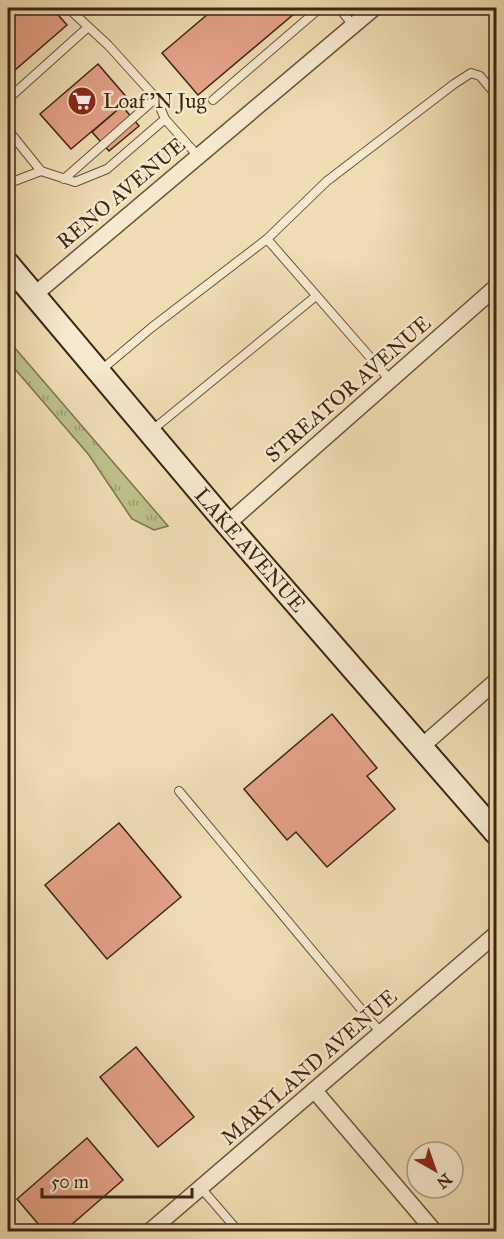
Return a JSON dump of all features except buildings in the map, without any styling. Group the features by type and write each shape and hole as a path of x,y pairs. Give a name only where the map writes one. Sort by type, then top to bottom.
{"main road":[{"name":"LAKE AVENUE","path":"8,264 227,524 496,833"}],"street":[{"name":"RENO AVENUE","path":"34,295 374,8"},
{"name":"STREATOR AVENUE","path":"227,524 496,287"},
{"path":"421,747 496,681"},
{"name":"MARYLAND AVENUE","path":"149,1232 496,934"},
{"path":"314,1090 435,1232"}],"lane":[{"path":"68,8 108,45 156,98 165,119 198,156"},
{"path":"213,100 321,8"},
{"path":"339,8 353,25"},
{"path":"8,99 87,28"},
{"path":"99,372 151,327 267,238 327,181 454,84 471,73 480,76 496,95"},
{"path":"64,178 156,98"},
{"path":"8,130 41,171 75,182 107,169 165,119"},
{"path":"8,190 10,181 41,171"},
{"path":"267,238 390,380"},
{"path":"150,432 316,296"},
{"path":"179,791 381,1033"},
{"path":"201,1188 238,1232"}],"green space":[{"path":"8,340 168,526 154,530 132,519 89,455 8,361"}],"place":[{"name":"Loaf 'N Jug","path":"82,101"}]}
